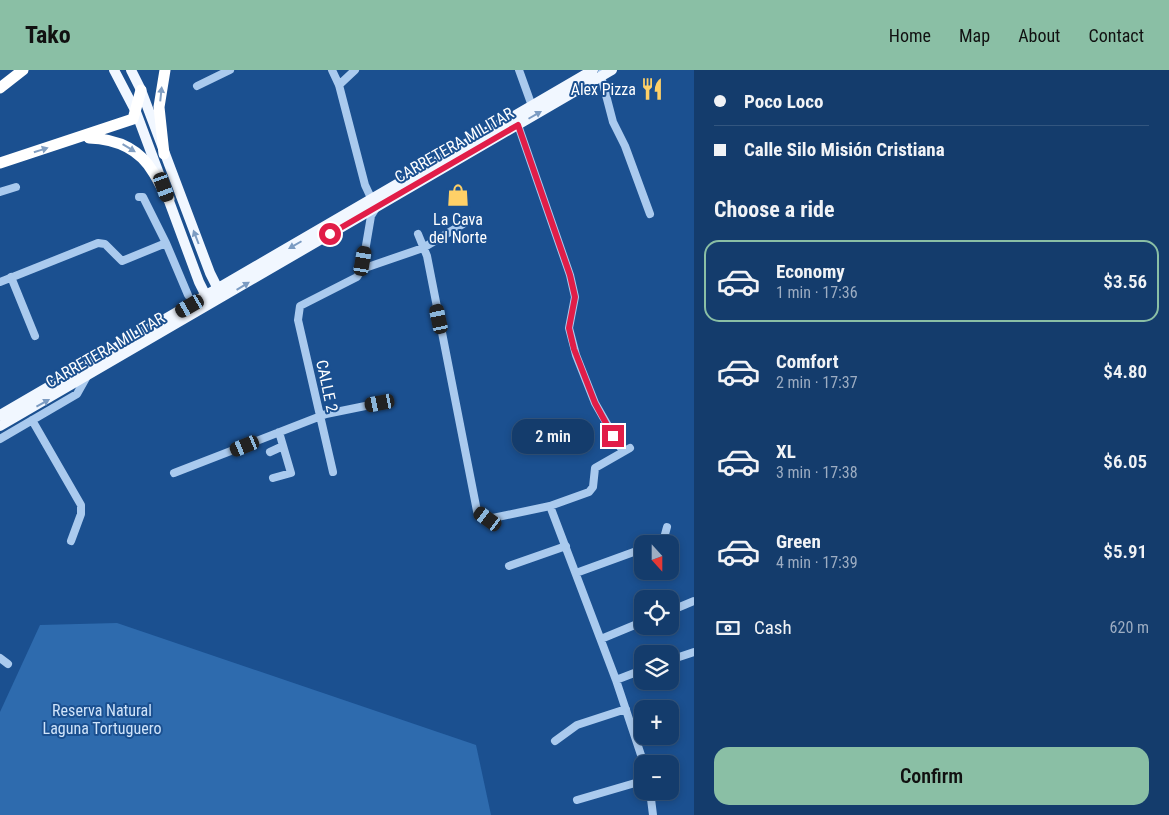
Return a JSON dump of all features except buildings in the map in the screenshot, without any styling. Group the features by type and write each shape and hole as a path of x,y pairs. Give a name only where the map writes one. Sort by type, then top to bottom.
{"highway":[{"path":"0,88 23,70"},
{"path":"164,154 160,107 165,70"},
{"path":"0,164 133,119 141,90"},
{"path":"83,137 106,139 123,144 136,152 150,168 168,199"}],"main road":[{"path":"114,70 136,112 208,301"},
{"path":"130,70 141,90 164,154 221,294"},
{"name":"CARRETERA MILITAR","path":"0,416 221,294 532,106 599,72 612,70"},
{"name":"CARRETERA MILITAR","path":"374,203 518,125 599,72"},
{"name":"CARRETERA MILITAR","path":"0,426 86,378 208,301"}],"street":[{"path":"197,86 230,70"},
{"path":"332,70 339,85 359,165 374,203 362,269 423,248 463,224"},
{"path":"339,85 355,70"},
{"path":"519,70 532,106"},
{"path":"599,72 612,122 625,146 650,214"},
{"path":"418,234 427,256 477,511 488,519 550,506 589,492 593,487 595,468 626,450 595,403 576,355 569,328 575,297 570,275 518,125"},
{"path":"0,192 16,187"},
{"path":"139,197 143,197 166,243 188,295"},
{"path":"0,282 98,243 105,244 122,261 166,243"},
{"name":"CALLE 2","path":"333,472 298,320 300,306 357,277 362,269"},
{"path":"11,277 35,336"},
{"path":"0,439 77,394 86,378"},
{"path":"174,473 319,416 380,403"},
{"path":"32,420 81,505 81,514 71,541"},
{"path":"272,478 291,473 279,432"},
{"path":"270,452 283,446"},
{"path":"550,506 616,680 641,755"},
{"path":"665,535 666,527"},
{"path":"509,566 566,546"},
{"path":"576,573 634,553"},
{"path":"679,607 694,601"},
{"path":"601,639 634,625"},
{"path":"679,657 694,652"},
{"path":"0,658 8,664"},
{"path":"616,680 634,673"},
{"path":"555,741 577,725 626,709"},
{"path":"577,800 634,783"},
{"path":"651,800 653,815"}],"green space":[{"name":"Reserva Natural Laguna Tortuguero","path":"117,623 476,745 491,815 0,815 0,712 40,625"}],"place":[{"name":"Alex Pizza","path":"652,89"},
{"name":"La Cava del Norte","path":"458,195"}],"route":[{"path":"330,234 518,125 570,275 575,297 569,328 576,355 595,403 613,436"}]}
